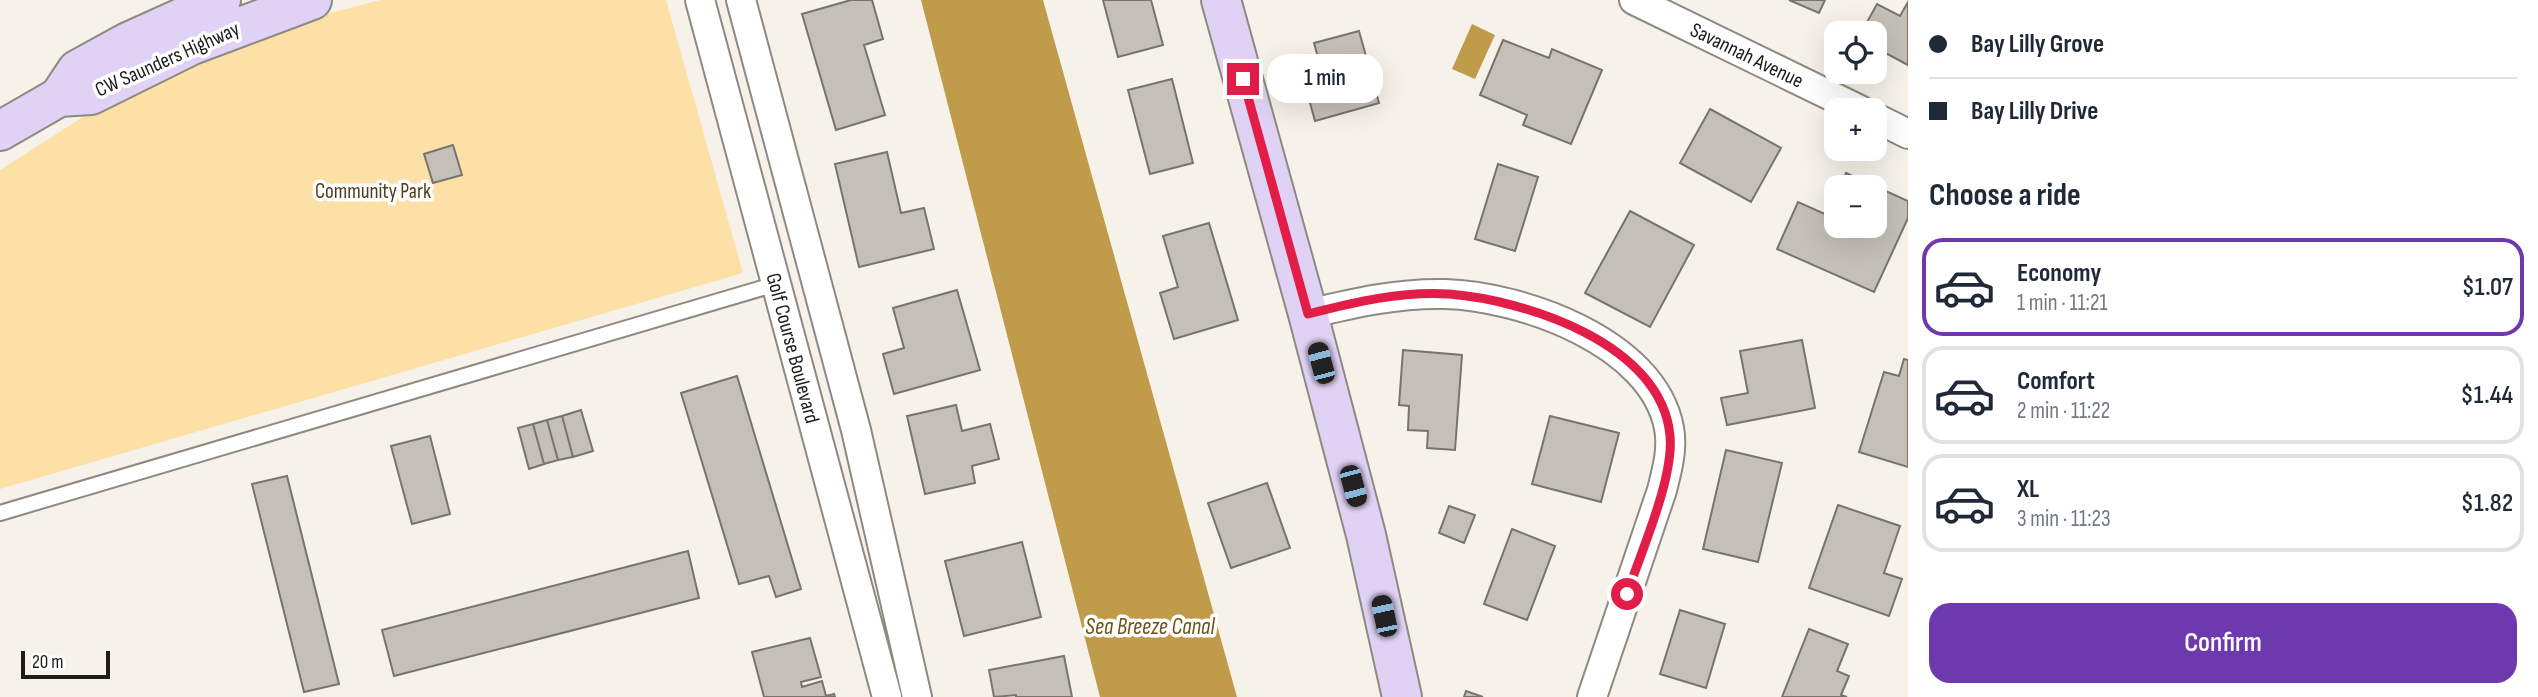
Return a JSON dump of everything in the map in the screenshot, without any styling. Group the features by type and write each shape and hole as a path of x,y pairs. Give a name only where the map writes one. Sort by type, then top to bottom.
{"main road":[{"name":"CW Saunders Highway","path":"60,97 77,70 148,33 221,0"},
{"name":"CW Saunders Highway","path":"0,131 60,97 91,95 192,46 312,0"},
{"path":"1221,0 1366,535 1402,697"}],"street":[{"name":"Golf Course Boulevard","path":"699,0 887,697"},
{"name":"Golf Course Boulevard","path":"741,0 856,429 917,697"},
{"name":"Savannah Avenue","path":"1634,0 1835,98"},
{"path":"1887,124 1908,134"},
{"path":"1308,314 1392,296 1448,294 1490,300 1534,310 1578,329 1614,351 1642,375 1653,390 1668,425 1669,461 1662,491 1592,697"}],"lane":[{"path":"0,513 776,284"}],"green space":[{"name":"Community Park","path":"381,0 666,0 743,273 0,489 0,170 86,115 213,52 326,14"}],"water":[{"name":"Sea Breeze Canal","path":"921,0 1043,0 1237,697 1100,697"},
{"path":"1472,24 1495,35 1475,79 1452,69"}],"building":[{"path":"851,0 872,0 883,39 864,45 885,115 836,130 802,14"},
{"path":"1103,0 1151,0 1163,45 1118,57"},
{"path":"1789,0 1825,0 1819,13"},
{"path":"1908,2 1908,65 1887,54 1887,21 1868,21 1877,4 1900,16"},
{"path":"1359,31 1379,103 1315,121 1305,85 1324,79 1314,43"},
{"path":"1503,40 1549,58 1552,49 1602,70 1571,144 1523,125 1527,115 1480,95"},
{"path":"1172,79 1193,163 1150,174 1128,90"},
{"path":"1710,109 1781,148 1751,202 1680,163"},
{"path":"453,145 462,175 433,183 424,154"},
{"path":"887,152 901,213 924,208 934,249 859,267 835,164"},
{"path":"1498,164 1538,177 1515,251 1475,239"},
{"path":"1887,192 1908,201 1908,218 1874,292 1777,249 1798,202 1824,214 1824,238 1887,238"},
{"path":"1630,211 1694,245 1650,327 1585,293"},
{"path":"1209,223 1238,320 1174,339 1160,293 1178,287 1163,236"},
{"path":"957,290 980,370 894,394 883,354 904,348 893,308"},
{"path":"1802,340 1815,408 1727,425 1721,398 1748,393 1740,351"},
{"path":"1403,350 1462,355 1455,450 1427,448 1428,431 1408,430 1409,406 1399,405"},
{"path":"1904,359 1908,360 1908,467 1859,452 1884,372 1899,376"},
{"path":"737,376 801,589 776,597 769,576 739,584 681,393"},
{"path":"956,405 962,431 990,424 999,459 972,466 975,483 925,494 907,416"},
{"path":"581,410 593,451 573,457 562,416"},
{"path":"562,416 573,457 558,460 547,420"},
{"path":"1550,416 1619,433 1601,502 1532,484"},
{"path":"547,420 558,460 544,464 533,424"},
{"path":"533,424 544,464 529,469 518,428"},
{"path":"430,436 450,514 412,524 391,446"},
{"path":"1726,450 1782,463 1758,562 1703,549"},
{"path":"287,476 339,684 304,692 252,484"},
{"path":"1267,483 1290,548 1231,568 1208,503"},
{"path":"1838,505 1900,526 1884,573 1902,579 1889,616 1809,588"},
{"path":"1449,506 1475,515 1464,543 1439,533"},
{"path":"1512,529 1555,546 1527,620 1484,604"},
{"path":"1022,542 1041,617 964,636 945,561"},
{"path":"688,551 699,598 394,676 382,630"},
{"path":"1680,610 1725,624 1706,688 1660,674"},
{"path":"1809,629 1848,644 1837,671 1849,676 1841,695 1847,697 1782,697"},
{"path":"810,638 821,677 801,682 802,687 822,681 826,696 834,694 835,697 764,697 752,652"},
{"path":"1064,656 1072,697 994,697 989,670"},
{"path":"1466,691 1483,697 1464,697"}],"route":[{"path":"1243,79 1308,314 1392,296 1448,294 1479,298 1534,310 1557,319 1614,351 1642,375 1662,408 1668,425 1670,449 1662,491 1627,594"}]}
